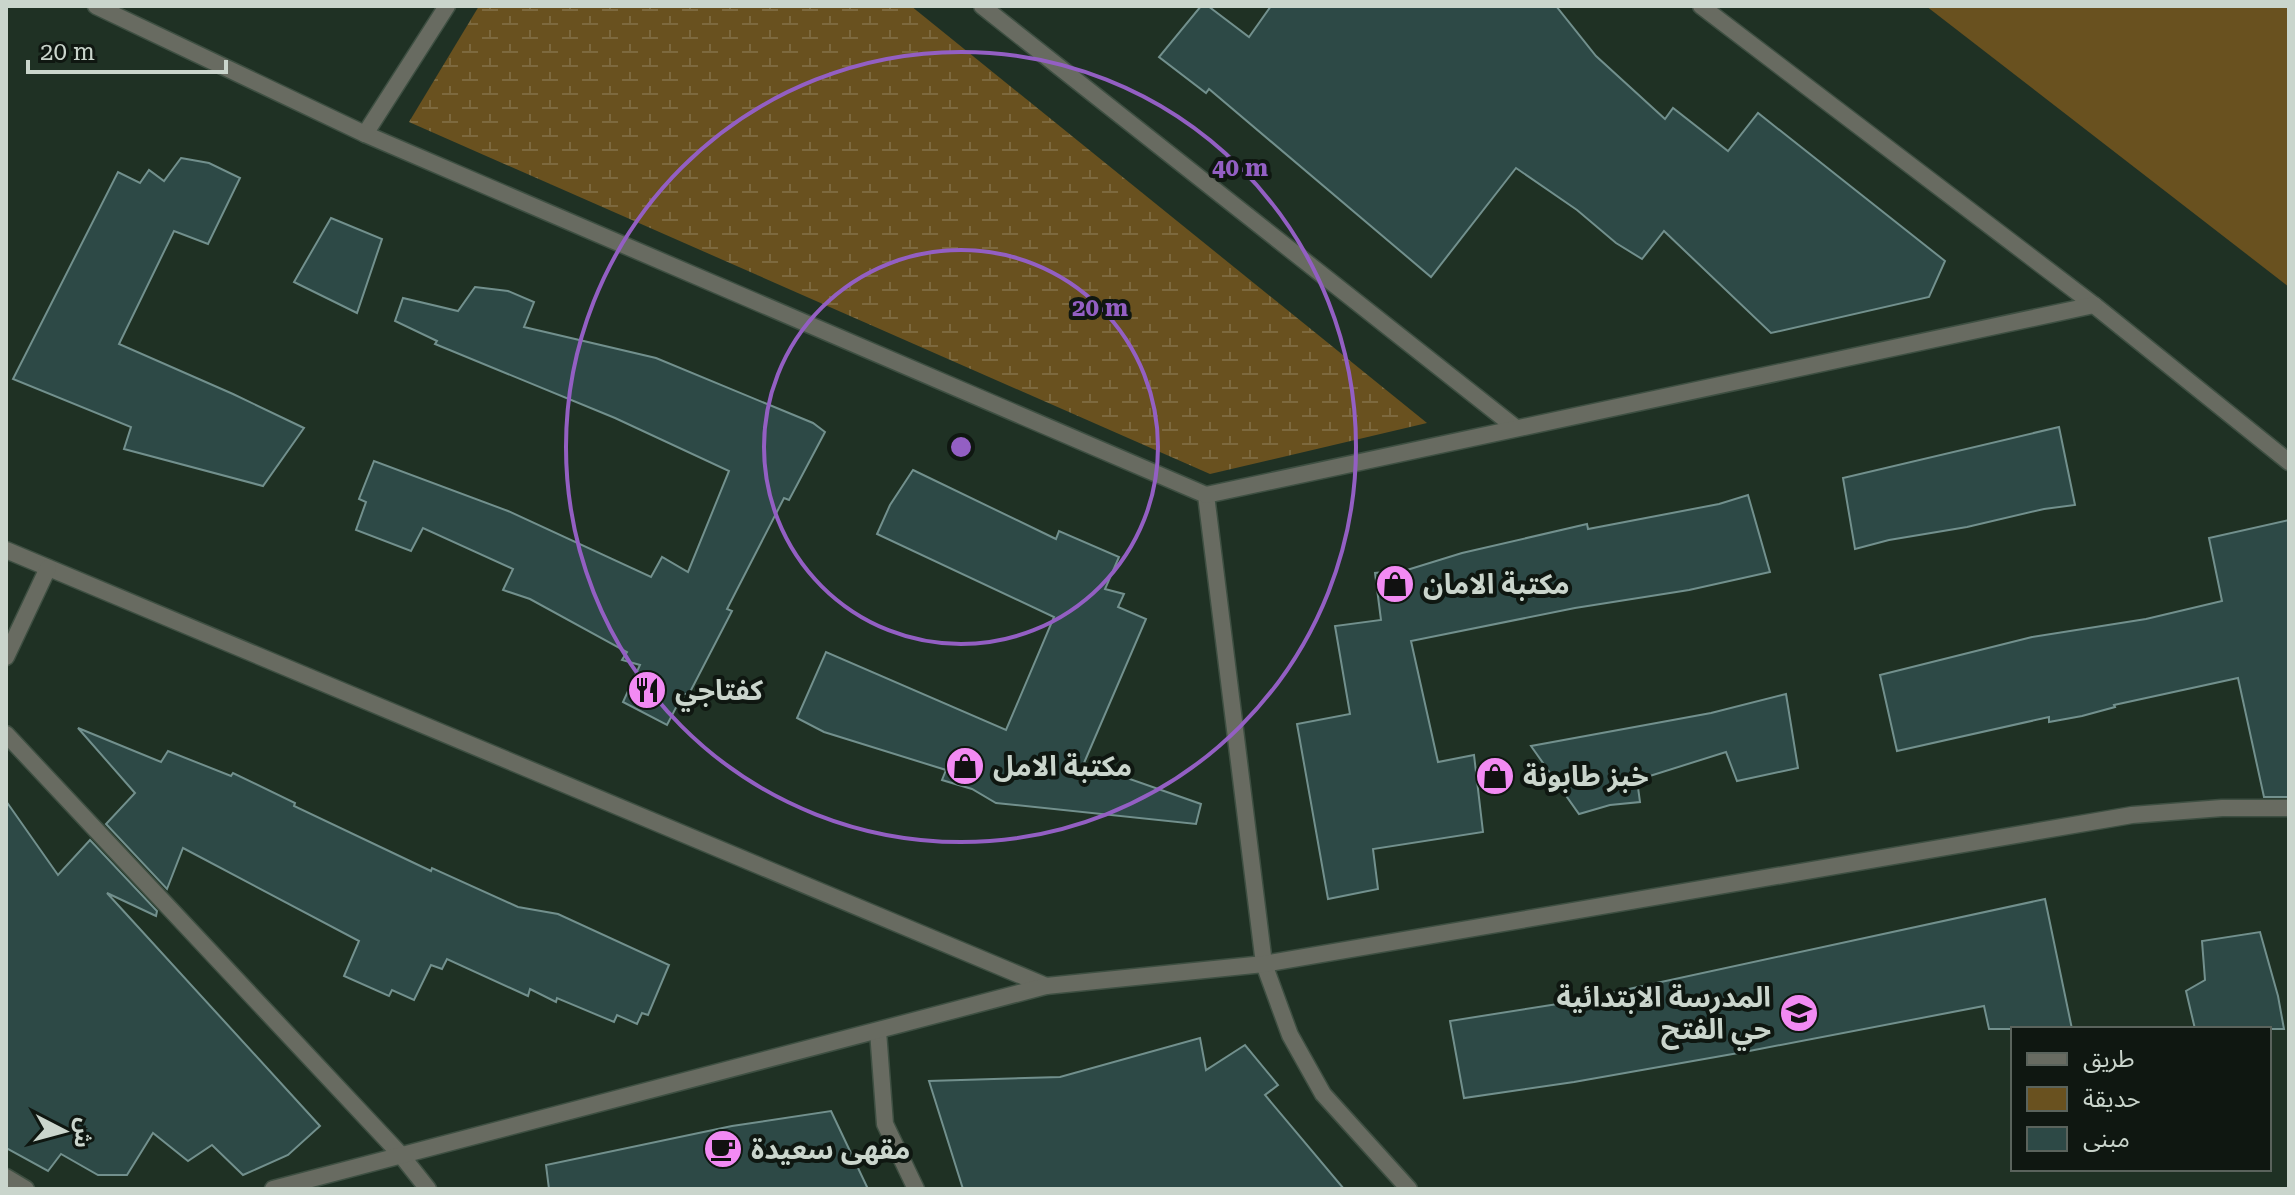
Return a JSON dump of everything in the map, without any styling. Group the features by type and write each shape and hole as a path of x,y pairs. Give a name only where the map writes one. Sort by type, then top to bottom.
{"street":[{"path":"96,6 365,134 1206,495 2094,305"},
{"path":"365,134 447,6"},
{"path":"982,6 1516,428"},
{"path":"1701,6 2094,305 2289,462"},
{"path":"1206,495 1264,964 1290,1035 1323,1094 1409,1189"},
{"path":"6,550 1046,986"},
{"path":"6,657 48,568"},
{"path":"6,734 401,1155 428,1189"},
{"path":"273,1189 1046,986 1264,964 2056,826 2222,808 2289,808"},
{"path":"878,1031 885,1124 916,1189"},
{"path":"6,1177 26,1189"}],"green space":[{"path":"479,6 911,6 1427,423 1210,474 409,122"},
{"path":"1926,6 2289,6 2289,287"}],"building":[{"path":"1201,6 1208,6 1249,37 1271,6 1556,6 1596,56 1665,119 1673,108 1728,151 1758,113 1945,261 1929,297 1771,333 1664,231 1642,259 1516,168 1431,277 1209,89 1206,93 1159,57"},
{"path":"181,158 209,163 240,178 208,244 174,231 119,344 304,428 263,486 124,449 131,427 13,379 118,172 140,183 149,170 164,181"},
{"path":"331,218 382,239 357,313 294,282"},
{"path":"475,287 508,291 534,302 524,327 656,358 813,423 825,432 789,500 784,498 727,609 732,611 689,694 683,694 667,725 623,702 640,665 622,660 627,652 530,599 503,590 513,569 423,528 411,551 356,530 366,502 359,499 374,461 508,511 651,577 662,557 688,572 729,471 615,418 435,344 437,341 395,321 403,298 458,311"},
{"path":"2059,427 2075,505 1855,549 1843,478"},
{"path":"913,470 1056,539 1059,531 1119,557 1105,589 1124,594 1118,607 1146,619 1084,763 1201,804 1196,824 996,803 972,789 942,780 946,770 824,732 797,718 826,652 1006,730 1054,617 877,534 890,505"},
{"path":"1748,495 1770,572 1411,641 1438,762 1474,755 1483,832 1373,849 1378,889 1328,899 1297,724 1350,714 1335,626 1381,620 1375,573 1407,570 1462,553 1587,524 1588,529 1719,504"},
{"path":"2289,520 2289,797 2264,797 2238,678 2114,705 2082,716 2049,722 2049,717 1897,751 1880,675 2032,637 2146,619 2222,601 2209,538"},
{"path":"1786,694 1798,768 1737,781 1726,752 1637,780 1640,802 1610,805 1579,814 1531,746 1711,713"},
{"path":"78,728 161,762 168,751 231,776 233,773 295,803 294,806 431,871 432,868 518,907 558,914 669,965 648,1015 642,1013 637,1024 617,1015 614,1022 557,998 556,1002 530,989 528,996 447,959 442,969 431,965 414,1000 392,990 389,996 344,976 359,941 183,848 167,889 106,824 135,793"},
{"path":"6,801 58,875 90,840 157,911 156,916 107,893 320,1126 288,1155 243,1175 212,1145 188,1161 153,1133 127,1175 98,1175 61,1154 48,1171 6,1148"},
{"path":"2045,899 2072,1027 1989,1029 1984,1006 1744,1052 1464,1098 1450,1021 1564,1003"},
{"path":"2260,932 2284,1029 2195,1027 2186,991 2205,980 2202,941"},
{"path":"1200,1038 1206,1070 1245,1045 1278,1085 1265,1095 1344,1189 963,1189 929,1081 1060,1077"},
{"path":"831,1111 868,1189 549,1189 546,1165 732,1126"}],"place":[{"name":"مكتبة الامان","path":"1395,584"},
{"name":"كفتاجي","path":"647,690"},
{"name":"مكتبة الامل","path":"965,766"},
{"name":"خبز طابونة","path":"1495,776"},
{"name":"المدرسة الابتدائية حي الفتح","path":"1799,1013"},
{"name":"مقهى سعيدة","path":"723,1149"}]}
